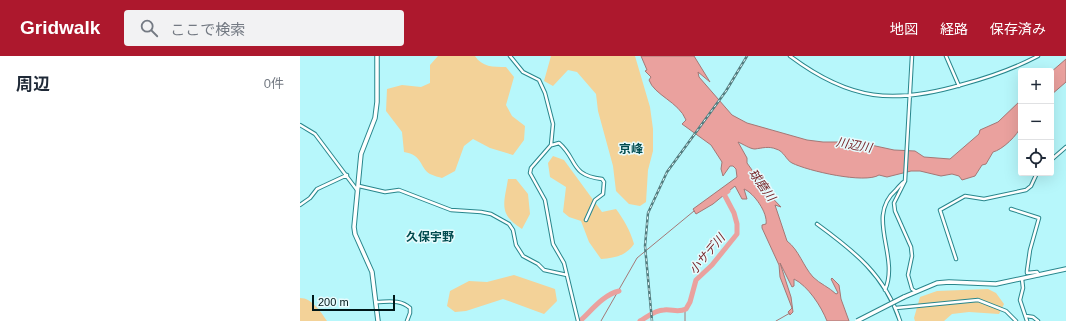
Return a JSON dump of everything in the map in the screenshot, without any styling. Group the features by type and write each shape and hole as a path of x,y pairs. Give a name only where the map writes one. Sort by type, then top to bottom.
{"street":[{"path":"377,56 377,102 375,118 361,154 355,234 372,272 378,321"},
{"path":"510,56 523,72 539,80 542,86 553,124 551,145"},
{"path":"790,56 819,76 842,87 874,95 910,97 959,86 990,77 1038,56"},
{"path":"912,56 906,180 894,203 895,211 911,247 912,256 908,275 912,289 915,291"},
{"path":"946,56 959,86"},
{"path":"300,125 315,134 359,191"},
{"path":"578,321 560,253 553,244 544,200 530,173 531,168 551,145 559,143 576,168 587,176 602,179 604,182 602,194 595,200 586,220"},
{"path":"1054,157 1066,147"},
{"path":"300,205 310,198 317,189 347,175"},
{"path":"956,259 940,210 965,196 984,199 1026,190 1031,186 1036,176"},
{"path":"885,290 889,258 882,222 882,211 888,196 906,180"},
{"path":"359,186 385,192 399,190 451,210 491,214 509,224 513,230 516,245 523,256 538,264 544,270 567,275"},
{"path":"1011,209 1039,218 1030,250 1027,273 1037,272 1039,275"},
{"path":"817,224 859,256 869,266 896,308 900,321"},
{"path":"857,321 915,291 937,283 949,282 990,284 1022,279 1066,269"},
{"path":"1022,279 1023,288 1020,300 1027,321"},
{"path":"896,308 978,300 1006,311 1016,321"},
{"path":"376,302 401,302 406,304 410,308 407,321"},
{"path":"1026,316 1033,316 1038,321"}],"shaded area":[{"path":"438,56 475,56 484,64 506,67 514,77 506,105 512,116 525,126 524,140 513,155 490,148 473,139 464,146 455,171 442,178 430,174 418,158 404,152 402,132 386,111 387,89 402,85 421,87 430,83 430,65"},
{"path":"551,56 635,56 650,107 653,129 653,151 648,170 646,202 640,206 629,204 616,191 613,166 598,111 596,94 577,72 568,70 553,86 544,81"},
{"path":"553,156 564,160 602,212 616,209 631,234 634,244 631,248 623,254 615,257 601,259 589,242 581,221 569,217 563,212 566,187 550,177 548,163"},
{"path":"508,179 516,179 528,194 530,214 522,229 514,224 504,208"},
{"path":"514,275 555,289 557,301 544,314 503,299 466,311 455,312 447,306 450,291 469,281 487,282"},
{"path":"988,289 996,293 1004,304 999,314 969,312 952,314 944,321 915,321 914,318 920,297 937,291"},
{"path":"300,298 308,300 312,303 327,321 300,321"}],"water":[{"name":"川辺川","path":"641,56 694,56 710,82 698,72 699,77 732,115 747,123 807,140 823,142 857,142 894,150 915,151 924,157 950,159 979,134 980,130 998,122 1018,103 1018,131 1005,145 993,152 986,164 982,165 975,176 962,180 959,176 952,174 941,176 920,171 911,171 887,177 879,175 862,178 823,173 792,163 779,150 773,148 753,149 738,142 747,158 747,163 757,177 758,183 781,207 775,205 787,241 795,249 813,277 836,294 838,293 831,279 832,278 839,285 841,299 849,321 827,321 818,303 804,286 794,279 794,286 792,287 780,263 791,297 793,312 790,315 788,312 792,308 780,277 779,265 762,228 762,225 766,224 765,214 756,199 744,189 747,199 742,199 735,186 713,204 696,214 693,209 737,177 736,169 733,166 730,166 723,176 721,169 722,162 711,145 682,124 686,120 683,114 673,103 656,90 649,80 651,77 645,71 647,70"},
{"path":"1066,59 1066,82 1054,92 1054,69"}],"waterway":[{"name":"小サデ川","path":"640,321 657,311 680,311 686,309 690,302 696,280 712,265 737,234 737,224 734,213 724,194 728,191"},
{"path":"601,321 637,258 694,211"},
{"path":"580,321 603,299 619,291"},
{"path":"685,310 685,321"},
{"path":"776,321 790,313"}],"railway":[{"path":"652,321 645,246 648,213 667,172 726,91 747,56"}],"district":[{"name":"京峰","path":"631,149"},
{"name":"久保宇野","path":"430,237"}],"water label":[{"name":"球磨川","path":"762,185"}]}
